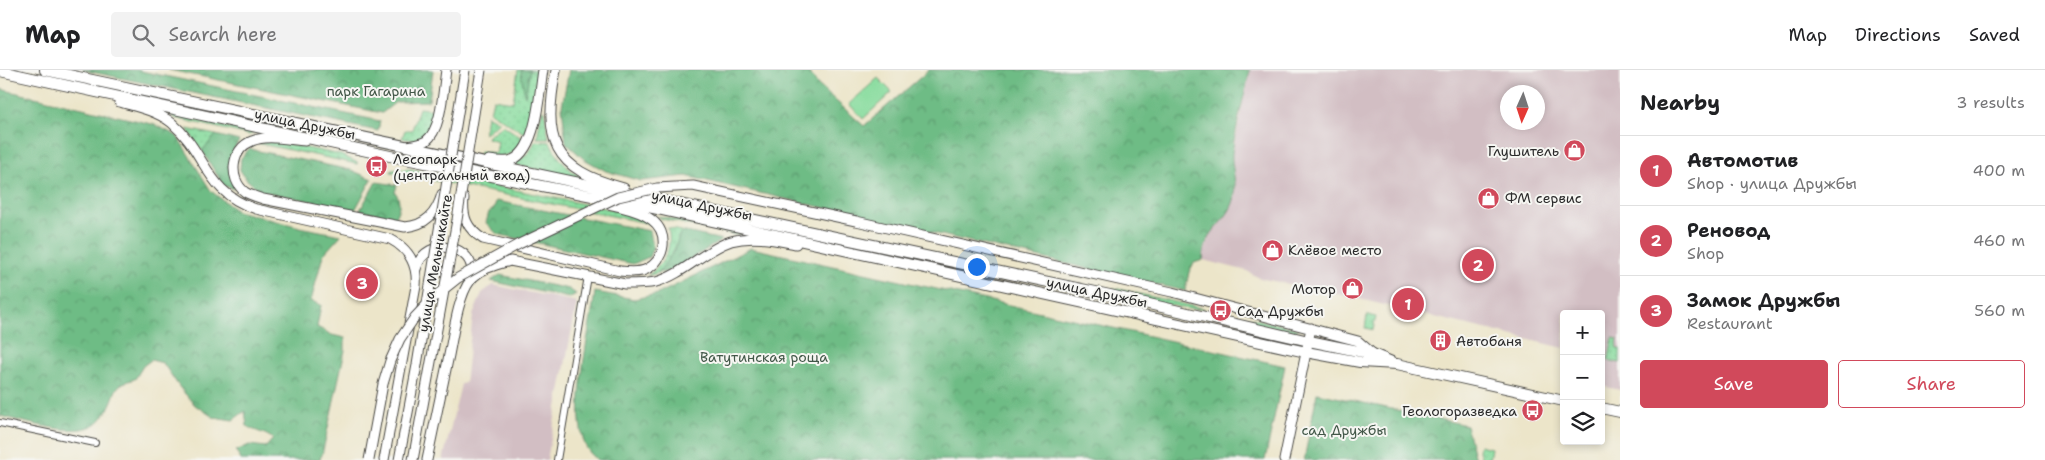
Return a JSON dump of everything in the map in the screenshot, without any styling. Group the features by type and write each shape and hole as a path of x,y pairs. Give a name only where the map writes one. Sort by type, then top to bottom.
{"main road":[{"name":"улица Дружбы","path":"45,70 1110,295 1373,354 1397,364"},
{"path":"404,146 425,141 433,133 437,124 446,70"},
{"name":"улица Мельникайте","path":"399,460 417,365 465,70"},
{"name":"улица Мельникайте","path":"413,460 463,182 481,70"},
{"path":"461,159 475,158 509,161 520,155 530,139 543,70"},
{"path":"556,70 550,110 550,128 558,149 567,160 584,174 598,181 626,188 660,201"},
{"name":"улица Дружбы","path":"0,71 320,141 658,209 1306,352 1360,362 1397,364 1560,400"},
{"path":"88,91 146,109 168,120 183,134 218,187 235,201 256,209 390,239 408,251 416,269"},
{"path":"320,141 266,138 252,141 238,151 234,163 238,184 251,195 335,214 405,227 416,226 431,217 438,206 448,180"},
{"path":"463,182 463,210 469,228 474,234 494,242 620,271 647,269 658,259 662,253 663,244 661,230 653,220 647,216 580,194"},
{"path":"369,460 381,392 390,360 400,339 415,318 434,297 458,278 519,244 618,197 657,188 693,186 1172,292 1358,341 1373,354"},
{"path":"470,281 480,272 492,266 510,261 625,284 656,282 672,275 718,246 743,239 763,239 800,245 821,245"},
{"path":"384,460 416,286 416,269 421,256 426,251 449,247 464,254 471,263 472,270 456,320 427,460"},
{"path":"1284,460 1311,328"},
{"path":"1605,409 1620,412"}],"street":[{"path":"557,460 588,276"},
{"path":"0,423 95,443"}],"shaded area":[{"path":"1250,70 1620,70 1620,390 1605,387 1605,310 1560,310 1560,347 1347,296 1259,278 1247,271 1203,260 1203,248 1209,235 1230,208 1235,186 1232,155"},
{"path":"493,285 577,302 547,460 443,460 461,384 465,383 473,315 482,293"}],"green space":[{"path":"82,70 136,70 380,121 378,131"},
{"name":"парк Гагарина","path":"169,70 433,70 429,101 396,102 382,113"},
{"path":"518,70 538,70 527,135 490,112 493,99 513,102"},
{"path":"521,70 530,70 525,96 521,73"},
{"path":"569,70 807,70 818,85 864,126 929,70 1250,70 1232,153 1235,188 1234,200 1231,208 1207,241 1203,260 1194,263 1189,272 1185,291 686,176 641,181 606,171 584,159 566,143 562,106"},
{"path":"878,78 892,92 863,119 849,104"},
{"path":"0,89 156,125 177,136 211,191 237,211 341,235 323,255 311,301 321,305 317,327 332,335 345,338 345,350 322,455 319,460 241,460 236,451 249,445 266,447 273,439 247,426 245,411 233,420 213,417 195,405 180,388 163,363 151,360 143,366 135,379 119,386 104,416 97,423 88,427 64,429 36,425 0,416"},
{"path":"419,108 434,110 428,129 415,139 402,138 405,130 412,130"},
{"path":"542,110 545,111 549,138 537,138"},
{"path":"170,114 254,133 249,135 175,118"},
{"path":"487,115 499,122 484,134"},
{"path":"503,125 525,140 510,154 499,156 479,155 480,151 496,153 498,141 487,138"},
{"path":"187,129 216,135 202,151"},
{"path":"216,135 239,141 235,147 230,164 235,189 224,186 202,151"},
{"path":"273,141 341,155 358,163 256,143"},
{"path":"535,141 550,142 564,164 584,179 511,164 526,155"},
{"path":"249,149 351,170 372,179 355,210 260,191 246,179 240,170 241,158"},
{"path":"411,169 634,214 652,224 391,172 392,170"},
{"path":"376,182 397,185 395,192 399,204 395,217 360,210"},
{"path":"496,201 650,231 653,247 649,257 633,264 497,234 486,223 489,212 494,209"},
{"path":"658,216 742,234 736,235 662,219"},
{"path":"668,228 681,231 674,251 658,273 647,276 666,255 669,243"},
{"path":"681,231 722,240 671,271 658,273 674,251"},
{"name":"Ватутинская роща","path":"751,248 1285,366 1265,460 598,460 588,450 584,442 580,423 583,366 595,292 634,299 658,294"},
{"path":"500,275 569,289 576,294 569,298 491,281"},
{"path":"1114,288 1205,309 1188,309 1113,292"},
{"path":"1367,315 1376,317 1373,330 1365,328"},
{"path":"1242,316 1299,329 1295,331 1255,324 1242,318"},
{"path":"1613,338 1618,339 1616,347 1620,349 1620,363 1608,360"},
{"name":"сад Дружбы","path":"1317,393 1466,425 1475,460 1304,460"},
{"path":"1480,445 1491,448 1489,460 1482,460 1479,451"}],"place":[{"name":"Глушитель","path":"1575,151"},
{"name":"Лесопарк (центральный вход)","path":"377,167"},
{"name":"ФМ сервис","path":"1489,198"},
{"name":"Клёвое место","path":"1272,250"},
{"name":"Реновод","path":"1478,265"},
{"name":"Замок Дружбы","path":"362,283"},
{"name":"Мотор","path":"1352,289"},
{"name":"Автомотив","path":"1408,304"},
{"name":"Сад Дружбы","path":"1221,311"},
{"name":"Автобаня","path":"1440,341"},
{"name":"Геологоразведка","path":"1533,411"}]}
